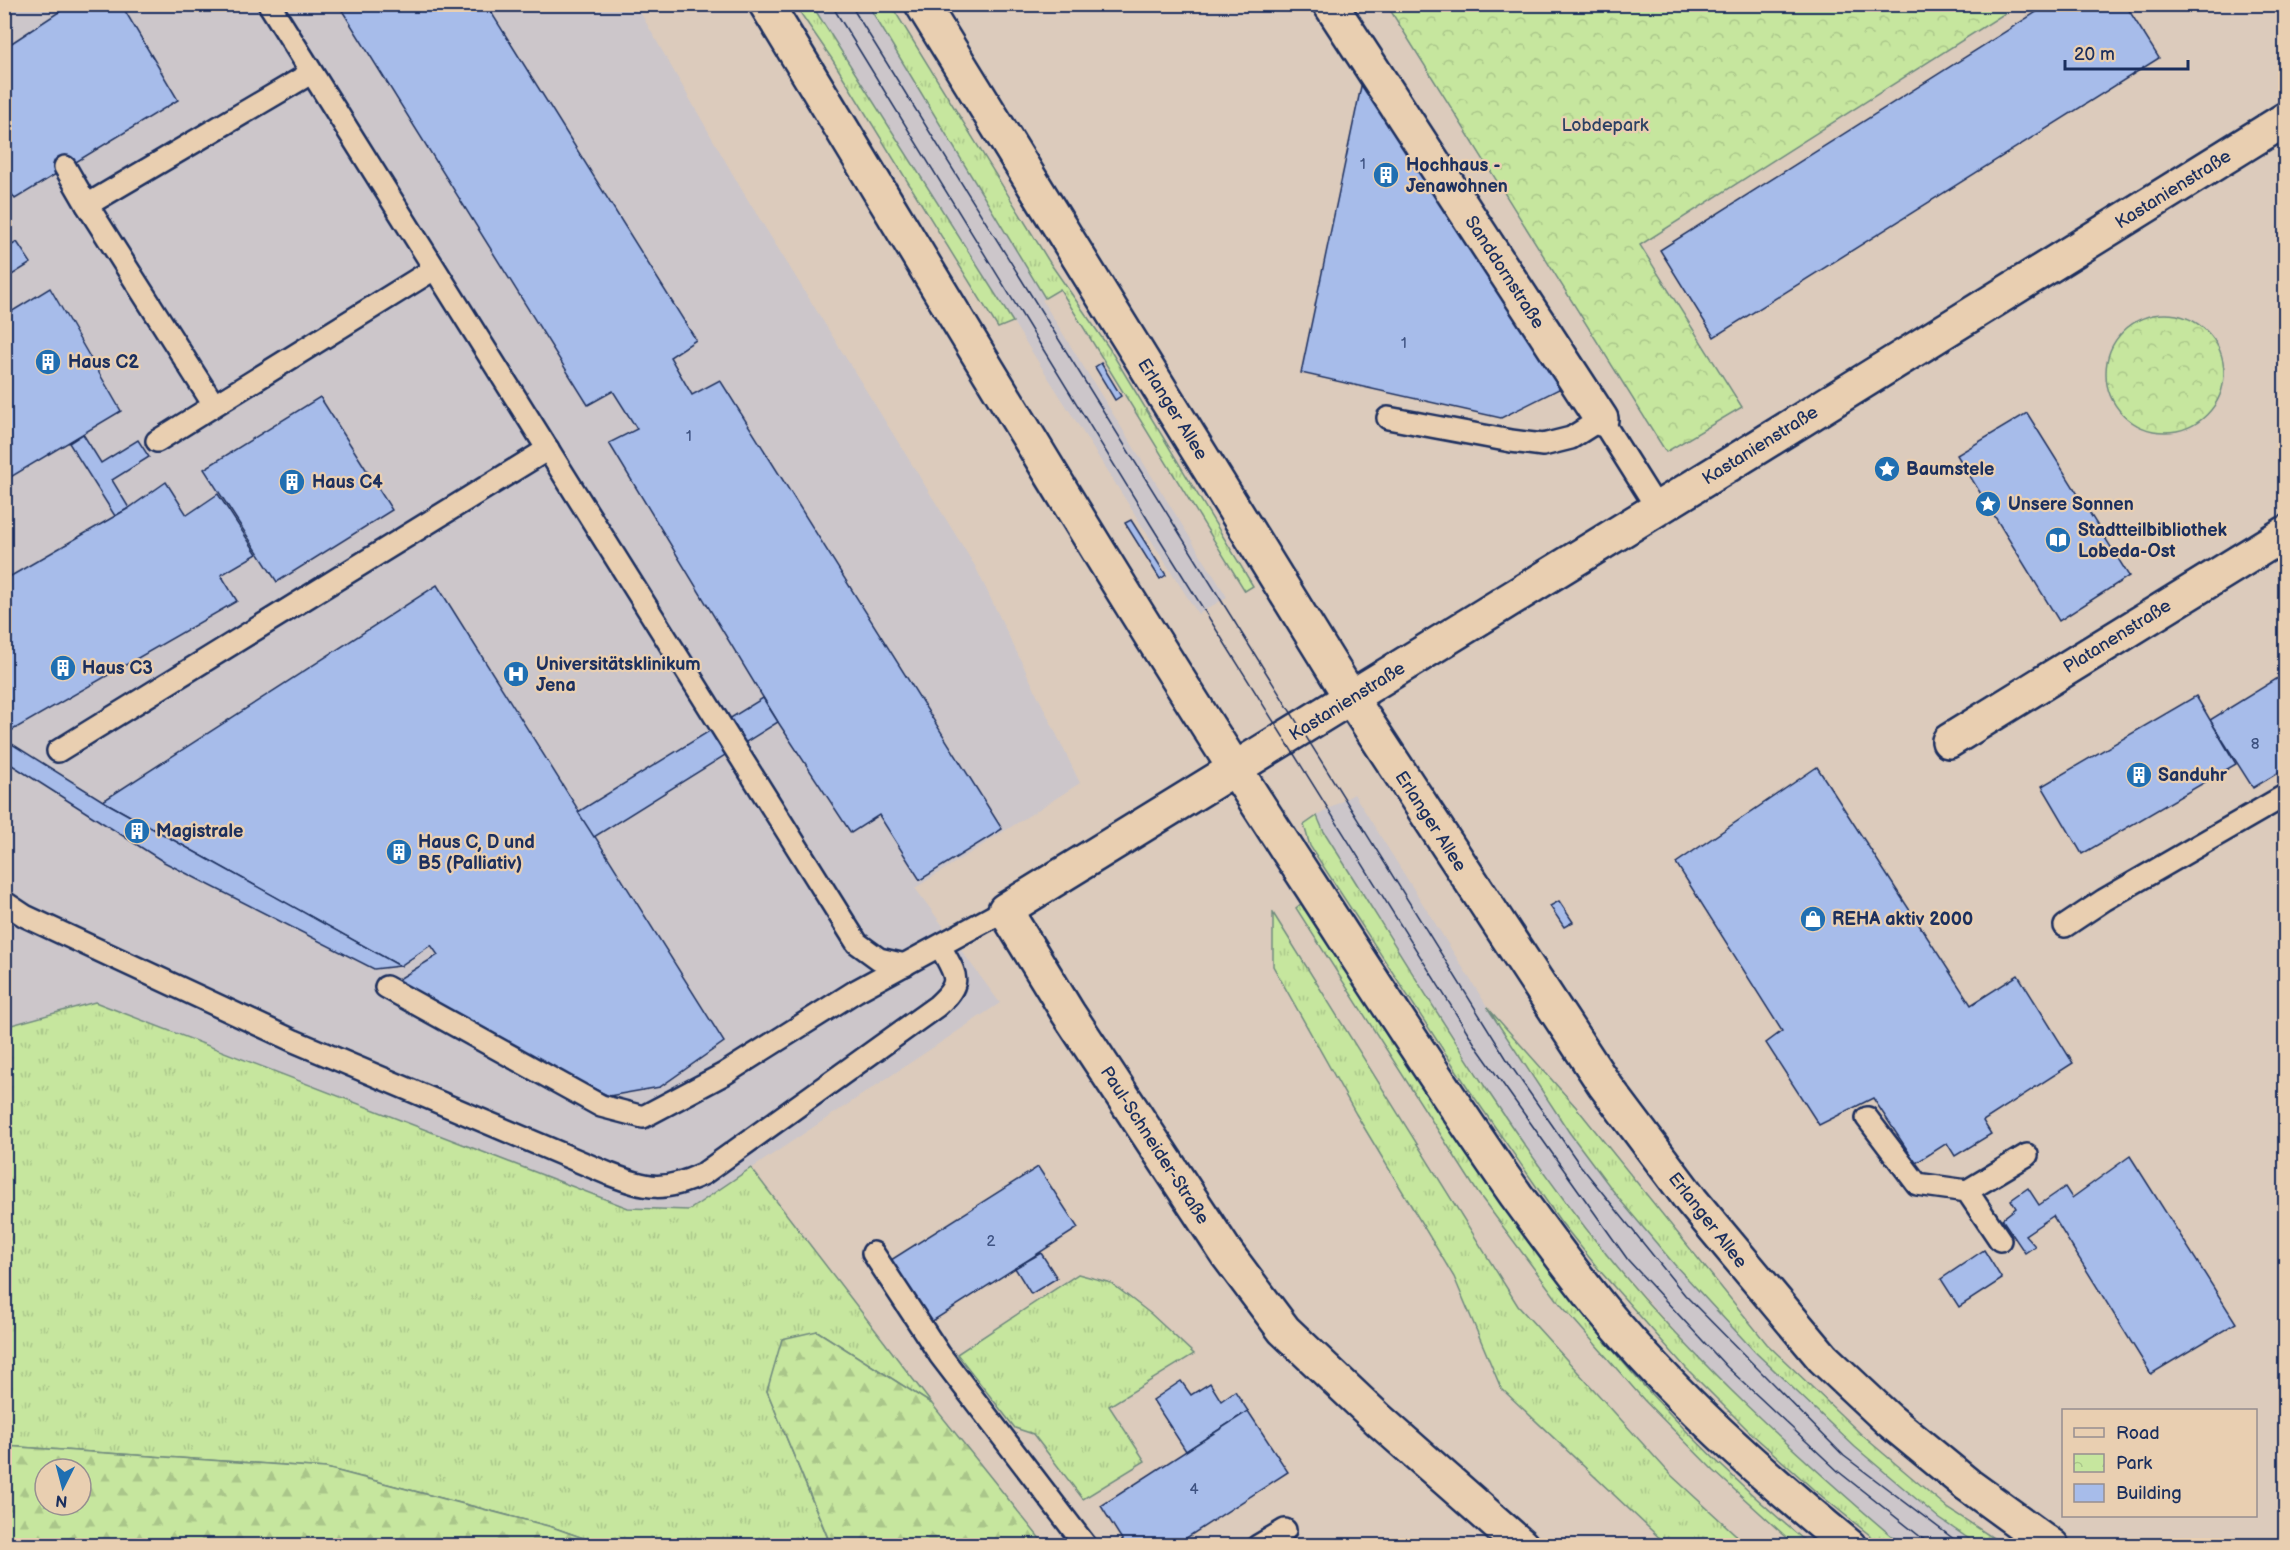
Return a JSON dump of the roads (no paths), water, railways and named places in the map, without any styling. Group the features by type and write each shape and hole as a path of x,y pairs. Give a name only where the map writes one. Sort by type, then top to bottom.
{"main road":[{"path":"766,4 1053,478 1234,770 1472,1132 1557,1251 1602,1309 1654,1367 1728,1442 1849,1545"},
{"name":"Erlanger Allee","path":"922,4 1351,698 1604,1084 1691,1200 1745,1267 1824,1358 1889,1420 1968,1485 2052,1545"},
{"name":"Sanddornstraße","path":"1330,4 1601,419"},
{"name":"Kastanienstraße","path":"1234,770 2286,119"},
{"name":"Platanenstraße","path":"1949,741 2286,532"},
{"path":"1005,910 1234,770"},
{"name":"Paul-Schneider-Straße","path":"1005,910 1068,1013 1227,1254 1284,1330 1379,1420 1522,1545"}],"lane":[{"path":"269,4 857,943 879,959 904,965"},
{"path":"87,205 312,73"},
{"path":"65,167 214,405"},
{"path":"157,441 434,268"},
{"path":"1388,418 1543,445 1571,438 1601,419 1657,508"},
{"path":"58,751 548,449"},
{"path":"2065,926 2104,900 2286,795"},
{"path":"4,902 25,916 294,1041 609,1174 632,1183 658,1188 680,1185 703,1174 937,1006 952,993 955,980 953,971 939,946"},
{"path":"387,987 601,1106 643,1117 724,1074 856,991 1005,910"},
{"path":"1868,1118 1917,1184 1967,1191 2027,1155"},
{"path":"1967,1191 2000,1240"},
{"path":"873,1253 940,1355 1086,1545"},
{"path":"1258,1545 1285,1530"}],"tram line":[{"path":"831,4 1151,525 1478,1049 1628,1260 1727,1367 1839,1472 1932,1546"},
{"path":"850,4 1511,1066 1580,1165 1685,1295 1844,1456 1963,1546"}],"place":[{"name":"Hochhaus - Jenawohnen","path":"1386,175"},
{"name":"Haus C2","path":"48,362"},
{"name":"Baumstele","path":"1887,469"},
{"name":"Haus C4","path":"292,482"},
{"name":"Unsere Sonnen","path":"1988,504"},
{"name":"Stadtteilbibliothek Lobeda-Ost","path":"2058,540"},
{"name":"Haus C3","path":"63,668"},
{"name":"Universitätsklinikum Jena","path":"516,674"},
{"name":"Sanduhr","path":"2139,775"},
{"name":"Magistrale","path":"137,831"},
{"name":"Haus C, D und B5 (Palliativ)","path":"399,852"},
{"name":"REHA aktiv 2000","path":"1813,919"}],"park label":[{"name":"Lobdepark","path":"1605,125"}]}
